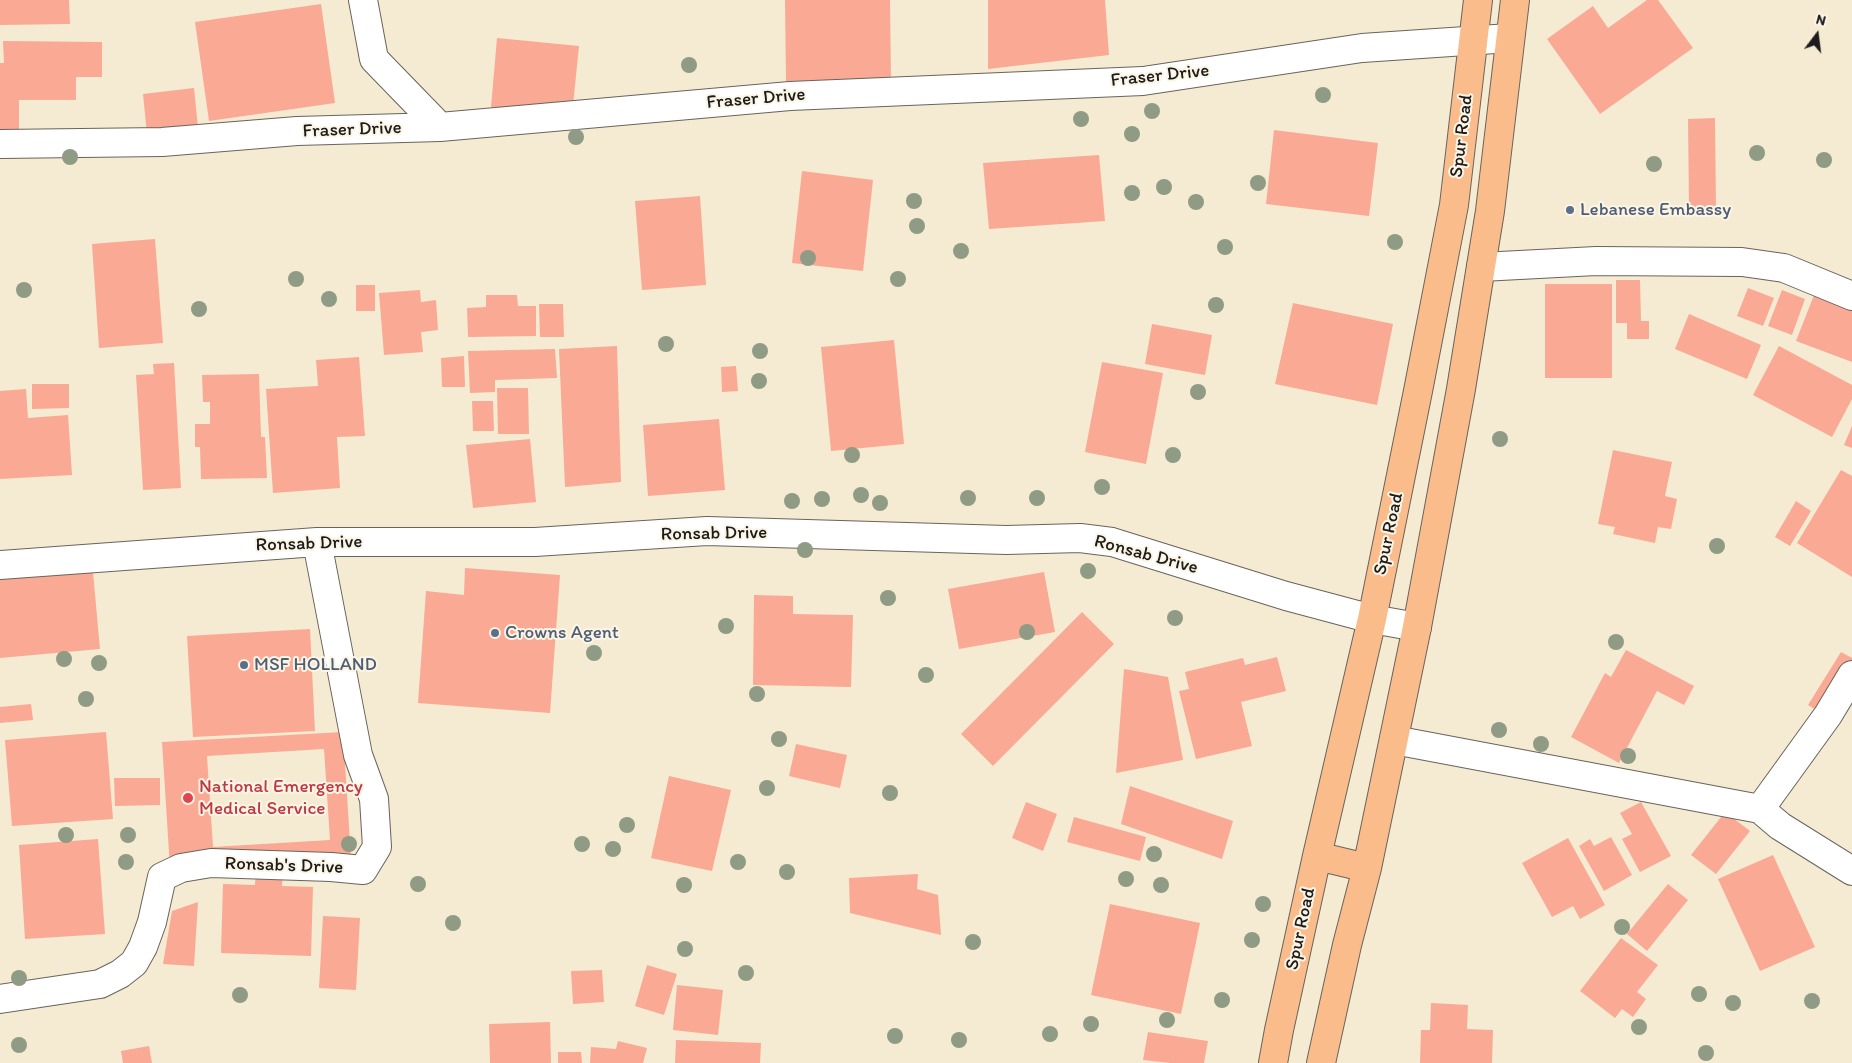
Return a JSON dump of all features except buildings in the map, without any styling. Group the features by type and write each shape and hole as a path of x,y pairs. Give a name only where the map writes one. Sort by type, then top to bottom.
{"main road":[{"name":"Spur Road","path":"1273,1063 1317,856 1372,619 1454,205 1478,0"},
{"name":"Spur Road","path":"1321,1063 1347,945 1367,868 1394,740 1461,389 1490,211 1515,0"},
{"path":"1454,205 1490,211"},
{"path":"1317,856 1367,868"}],"street":[{"path":"363,0 374,59 440,127"},
{"name":"Fraser Drive","path":"0,144 162,142 297,131 440,127 790,96 1143,81 1362,48 1510,38"},
{"path":"1481,266 1596,261 1742,262 1784,268 1852,296"},
{"name":"Ronsab Drive","path":"0,565 317,542 535,542 708,531 1006,540 1080,538 1112,542 1286,596 1372,619 1417,627"},
{"name":"Ronsab's Drive","path":"0,998 100,984 120,974 134,963 143,947 152,922 162,877 181,868 211,863 331,867 363,870 376,847 374,799 358,755 317,542"},
{"path":"1760,809 1828,715 1852,674"},
{"path":"1394,740 1636,784 1760,809 1780,826 1852,871"}],"place":[{"name":"Lebanese Embassy","path":"1570,210"},
{"name":"Crowns Agent","path":"495,633"},
{"name":"MSF HOLLAND","path":"244,665"},
{"name":"National Emergency Medical Service","path":"188,798"}]}
